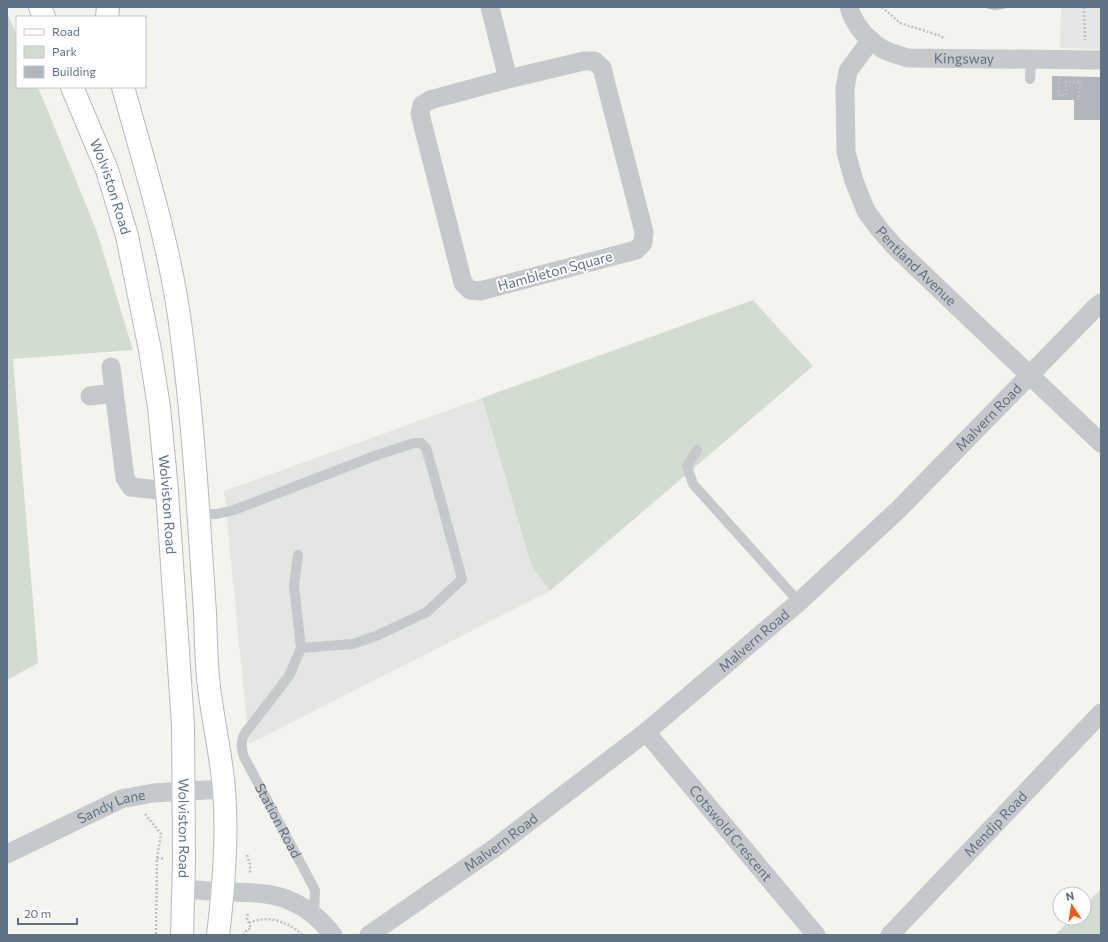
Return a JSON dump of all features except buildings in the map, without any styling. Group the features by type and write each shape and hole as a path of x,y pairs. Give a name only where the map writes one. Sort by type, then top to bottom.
{"street":[{"path":"490,7 508,79"},
{"name":"Kingsway","path":"849,7 859,27 871,40 881,48 908,58 1093,60"},
{"name":"Pentland Avenue","path":"871,40 848,70 845,88 846,152 854,181 866,211 895,247 1101,443"},
{"name":"Hambleton Square","path":"584,61 594,61 602,68 644,232 643,243 636,250 480,291 470,290 463,283 420,114 422,105 430,100 508,79 584,61"},
{"name":"Wolviston Road","path":"72,88 107,170 128,236 150,350 159,408 183,725 182,935"},
{"path":"123,88 157,209 173,280 182,338 198,514 209,686 220,752 224,789 226,846 224,892 218,935"},
{"name":"Malvern Road","path":"369,935 496,847 646,732 798,602 900,508 1101,303"},
{"path":"111,367 125,478 131,487 166,491"},
{"path":"90,396 114,393"},
{"name":"Mendip Road","path":"890,935 1101,713"},
{"name":"Cotswold Crescent","path":"646,732 816,935"},
{"name":"Sandy Lane","path":"7,854 121,799 153,793 224,789"},
{"path":"183,889 255,893 281,897 293,901 314,914 333,935"}],"lane":[{"path":"1030,79 1031,60"},
{"path":"198,514 216,514 234,510 377,455 414,443 421,443 426,448 462,579 427,612 376,636 353,644 301,648 294,586 298,555"},
{"path":"697,450 687,466 693,484 798,602"},
{"name":"Station Road","path":"301,648 289,676 244,734 241,749 315,890 314,914"}],"path":[{"path":"882,7 900,23 941,36 947,40"},
{"path":"1084,7 1093,60"},
{"path":"1059,95 1066,95 1066,82 1080,82 1079,100"},
{"path":"131,797 161,834 157,858 156,935"},
{"path":"243,935 251,928 249,923 265,919 276,919 292,926 302,935"}],"shaded area":[{"path":"1061,7 1101,7 1101,49 1060,48"},
{"path":"482,398 532,567 550,591 249,744 224,491"}],"green space":[{"path":"7,12 16,34 16,88 38,88 97,232 133,350 13,359 38,663 7,680"},
{"path":"753,300 813,366 550,591 532,567 482,398"},
{"path":"1101,889 1101,935 1055,935 1064,926 1092,926 1092,898"}]}
